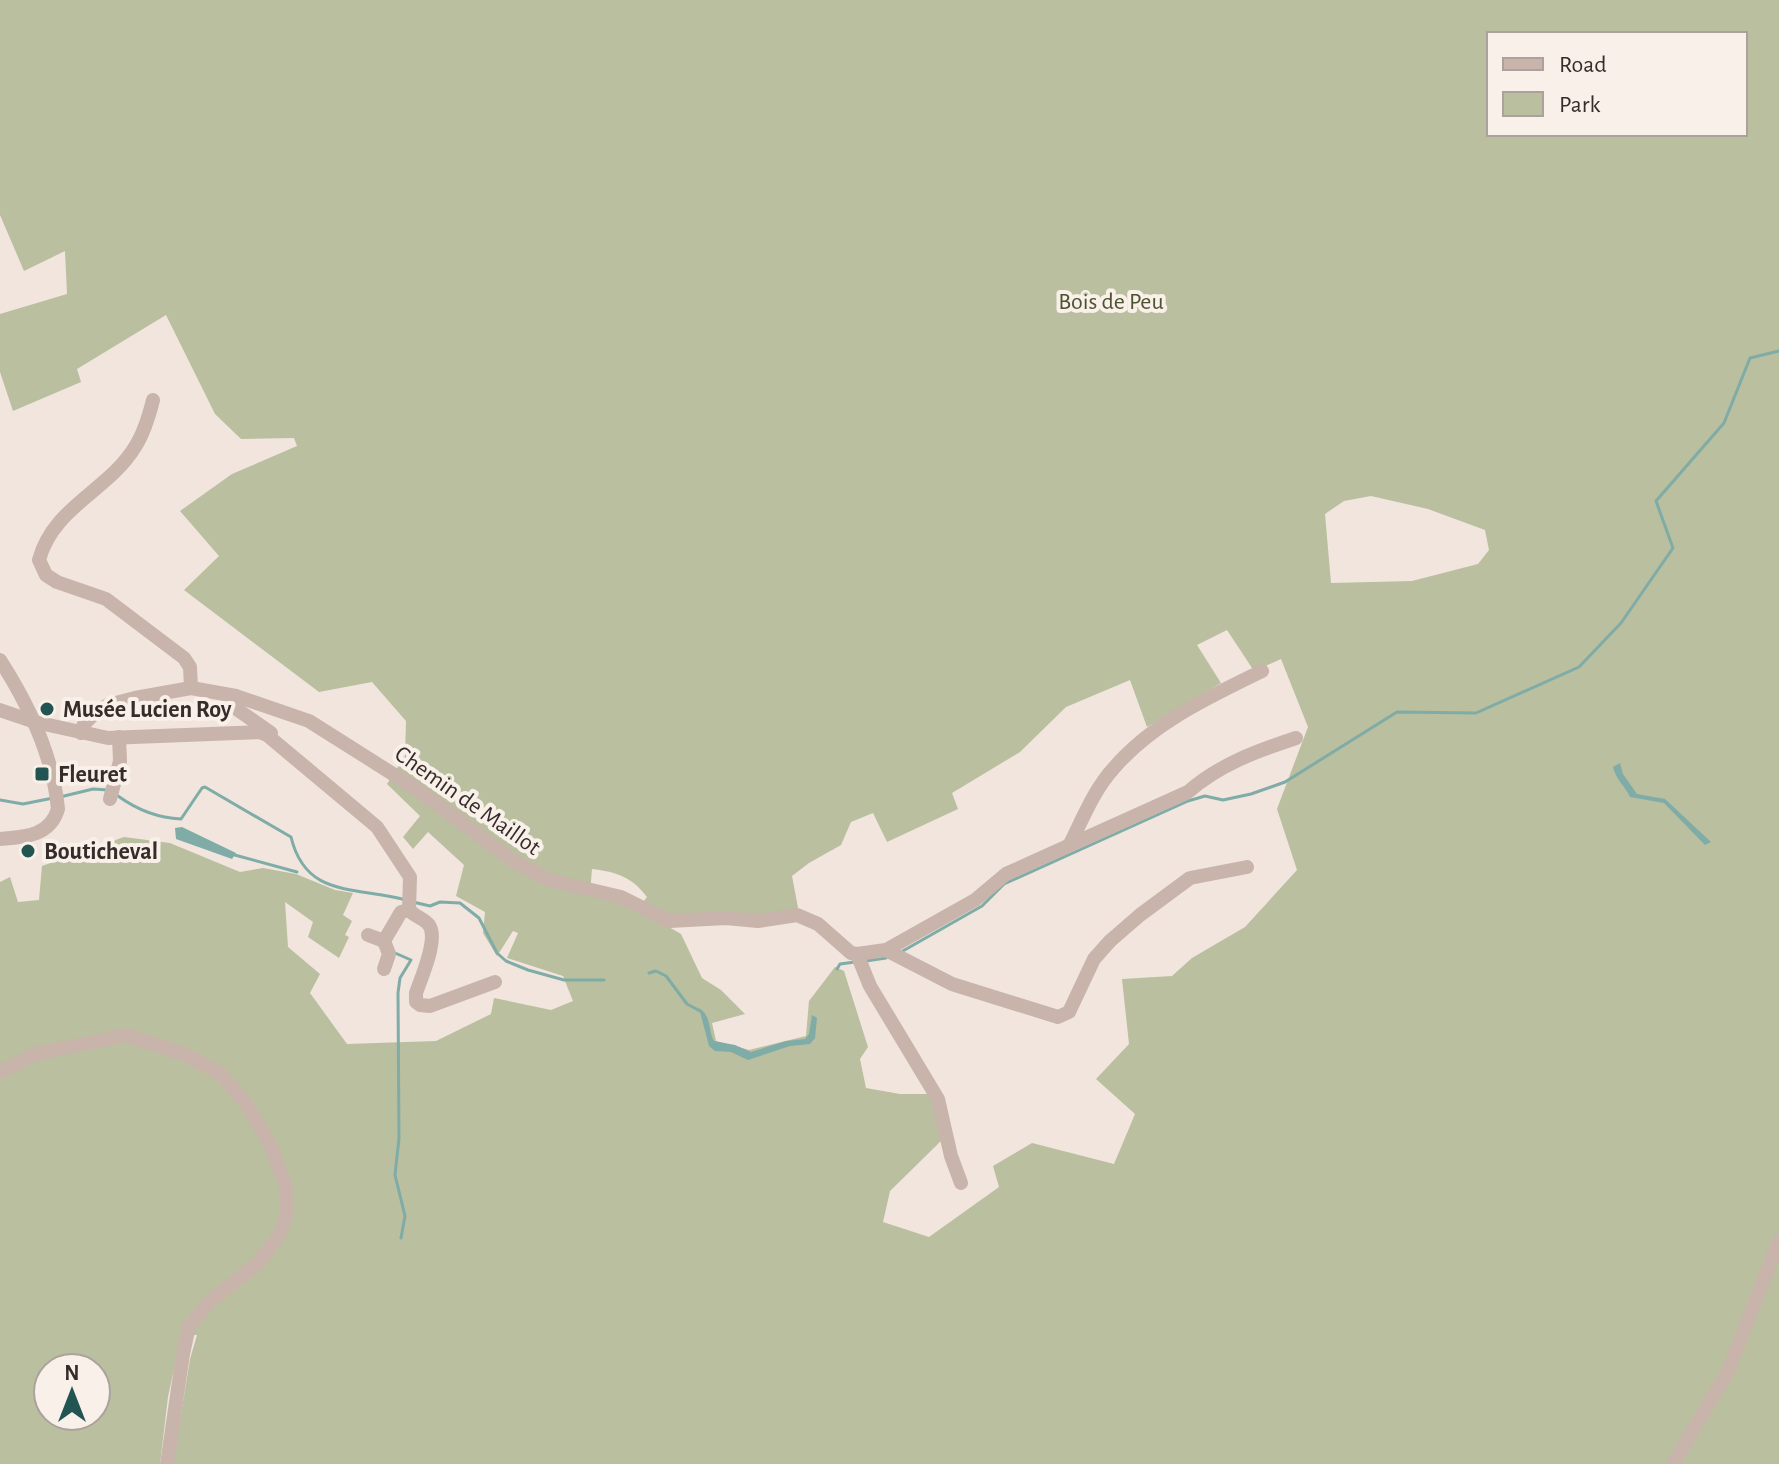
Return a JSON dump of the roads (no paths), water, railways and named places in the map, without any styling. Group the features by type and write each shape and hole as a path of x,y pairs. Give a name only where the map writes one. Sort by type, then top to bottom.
{"street":[{"path":"153,400 135,448 111,474 64,515 43,546 39,560 46,575 57,582 106,599 184,658 190,667 191,688"},
{"path":"0,660 35,722 53,787 56,814 41,832 5,839"},
{"path":"1070,844 1088,805 1111,770 1134,747 1188,708 1262,671"},
{"name":"Chemin de Maillot","path":"81,733 84,724 108,705 169,690 191,688 236,696 309,721 415,788 515,862 549,880 621,897 669,921 726,918 758,921 797,915 818,924 859,959"},
{"path":"236,696 238,710 269,729 274,740"},
{"path":"0,710 81,733 119,737 260,732 274,740 377,827 406,868 412,883 409,904 384,941"},
{"path":"112,794 120,761 119,737"},
{"path":"961,1183 951,1156 938,1099 870,986 859,959 891,953 975,900 1006,874 1188,792 1205,777 1244,756 1296,738"},
{"path":"891,953 952,984 1058,1017 1069,1012 1094,959 1140,915 1190,878 1247,867"},
{"path":"409,904 431,928 432,942 416,1002 430,1006 495,982"},
{"path":"368,935 384,941 389,954 384,969"},
{"path":"0,1072 35,1054 126,1035 184,1054 221,1074 247,1105 270,1144 287,1190 287,1215 279,1235 260,1261 208,1303 189,1326 167,1464"},
{"path":"1673,1464 1728,1371 1779,1241"}],"water":[{"path":"1620,763 1623,774 1637,794 1665,799 1711,842 1705,845 1664,803 1630,797 1613,767"},
{"path":"182,827 236,853 232,859 176,839 175,828"},
{"path":"699,1008 706,1015 714,1041 751,1052 786,1041 805,1039 809,1034 812,1015 817,1018 815,1038 810,1044 790,1046 748,1060 731,1052 715,1051 709,1046"}],"waterway":[{"path":"901,952 982,906 1004,884 1188,801 1205,796 1223,800 1285,782 1397,712 1476,713 1579,667 1621,623 1673,548 1656,501 1724,423 1750,358 1779,351"},
{"path":"118,796 148,812 181,819 205,787 291,837 298,857 308,871 321,880 335,886 406,900"},
{"path":"60,797 93,789 108,790"},
{"path":"0,800 23,804 53,798"},
{"path":"231,854 297,872"},
{"path":"413,902 430,906 440,902 460,903 479,918 497,953 506,961 528,970 564,980 604,980"},
{"path":"395,953 411,960 400,978 398,993 399,1138 395,1175 405,1216 401,1238"},
{"path":"866,961 886,958"},
{"path":"837,969 840,964 855,962"},
{"path":"649,973 656,971 666,976 687,1004 700,1011"}],"place":[{"name":"Musée Lucien Roy","path":"47,709"},
{"name":"Fleuret","path":"42,774"},
{"name":"Bouticheval","path":"28,851"}],"park label":[{"name":"Bois de Peu","path":"1111,301"}]}
